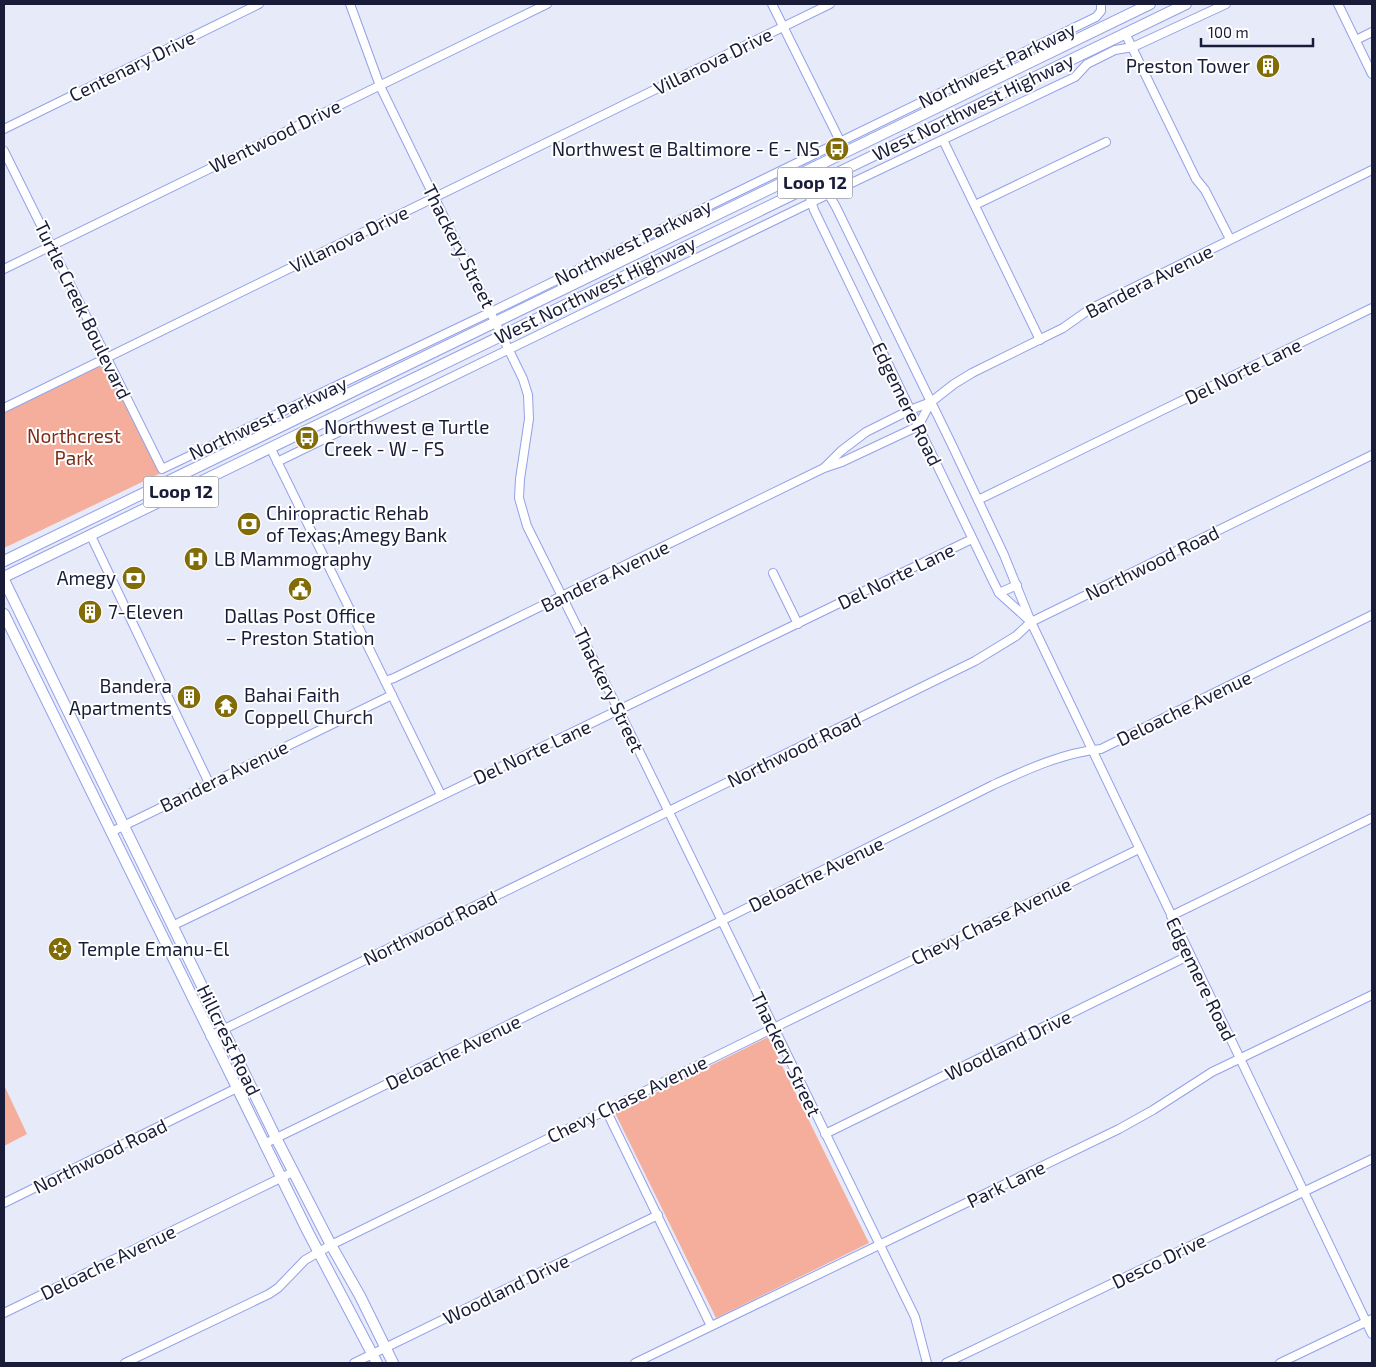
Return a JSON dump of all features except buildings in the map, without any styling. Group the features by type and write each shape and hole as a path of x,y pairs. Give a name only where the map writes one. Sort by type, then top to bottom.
{"main road":[{"name":"West Northwest Highway","path":"4,561 1150,4"},
{"path":"1126,32 1138,20 1172,4"},
{"name":"West Northwest Highway","path":"4,579 1186,4"},
{"path":"264,433 271,449"},
{"name":"Hillcrest Road","path":"4,579 276,1138 331,1245 360,1296 393,1363"},
{"name":"Hillcrest Road","path":"4,614 210,1036 318,1252 375,1359"},
{"path":"38,685 51,678"},
{"path":"77,765 90,758"},
{"path":"158,928 171,922"}],"street":[{"name":"Centenary Drive","path":"4,129 259,4"},
{"name":"Thackery Street","path":"350,4 380,86 523,379 528,395 529,409 528,430 520,479 520,498 527,526 915,1317 927,1363"},
{"name":"Wentwood Drive","path":"4,268 547,4"},
{"path":"772,4 840,140"},
{"name":"Villanova Drive","path":"4,408 830,4"},
{"path":"277,462 1075,77 1087,64 1101,57 1116,50 1132,47 1226,4"},
{"path":"1338,4 1372,74"},
{"name":"Northwest Parkway","path":"162,468 491,312 840,140 1096,17 1101,7"},
{"path":"1126,32 1196,178 1205,190 1230,239"},
{"path":"1356,40 1372,32"},
{"path":"943,140 1040,340"},
{"path":"974,205 1106,142"},
{"name":"Turtle Creek Boulevard","path":"4,151 162,468"},
{"name":"Edgemere Road","path":"813,167 830,194 978,500 1018,585 1031,622 1303,1192 1369,1320 1372,1334"},
{"name":"Bandera Avenue","path":"824,468 841,451 866,432 910,410 931,402 954,384 1063,328 1090,309 1372,170"},
{"name":"Edgemere Road","path":"802,172 811,203 999,593 1031,622"},
{"name":"Del Norte Lane","path":"978,500 1372,308"},
{"name":"Bandera Avenue","path":"385,681 824,468 842,462 918,426 931,402"},
{"path":"271,449 441,795"},
{"name":"Northwood Road","path":"210,1036 975,661 1016,636 1031,622 1372,455"},
{"path":"91,536 209,783"},
{"name":"Del Norte Lane","path":"171,922 619,711 972,539"},
{"path":"773,573 798,624"},
{"path":"999,593 1018,585"},
{"name":"Deloache Avenue","path":"264,1144 1039,764 1063,756 1101,748 1372,615"},
{"name":"Bandera Avenue","path":"111,832 392,695"},
{"path":"1171,916 1372,818"},
{"name":"Chevy Chase Avenue","path":"125,1363 269,1294 278,1288 305,1260 331,1245 1139,849"},
{"name":"Woodland Drive","path":"825,1134 1190,955"},
{"name":"Park Lane","path":"635,1363 1137,1120 1212,1072 1372,995"},
{"name":"Northwood Road","path":"4,1203 249,1082"},
{"path":"606,1110 711,1326"},
{"name":"Desco Drive","path":"946,1363 1372,1159"},
{"name":"Deloache Avenue","path":"4,1313 293,1172"},
{"name":"Woodland Drive","path":"354,1363 375,1359 386,1348 658,1215"},
{"path":"1280,1363 1369,1320"}],"green space":[{"name":"Northcrest Park","path":"106,363 161,473 4,548 4,413"},
{"path":"768,1037 869,1243 716,1318 615,1113"},
{"path":"4,1085 27,1134 4,1146"}],"place":[{"name":"Preston Tower","path":"1268,66"},
{"name":"Northwest @ Baltimore - E - NS","path":"837,149"},
{"name":"Northwest @ Turtle Creek - W - FS","path":"307,438"},
{"name":"Chiropractic Rehab of Texas;Amegy Bank","path":"249,524"},
{"name":"LB Mammography","path":"196,559"},
{"name":"Amegy","path":"134,578"},
{"name":"Dallas Post Office – Preston Station","path":"300,589"},
{"name":"7-Eleven","path":"90,612"},
{"name":"Bandera Apartments","path":"189,697"},
{"name":"Bahai Faith Coppell Church","path":"226,706"},
{"name":"Temple Emanu-El","path":"60,949"}]}
